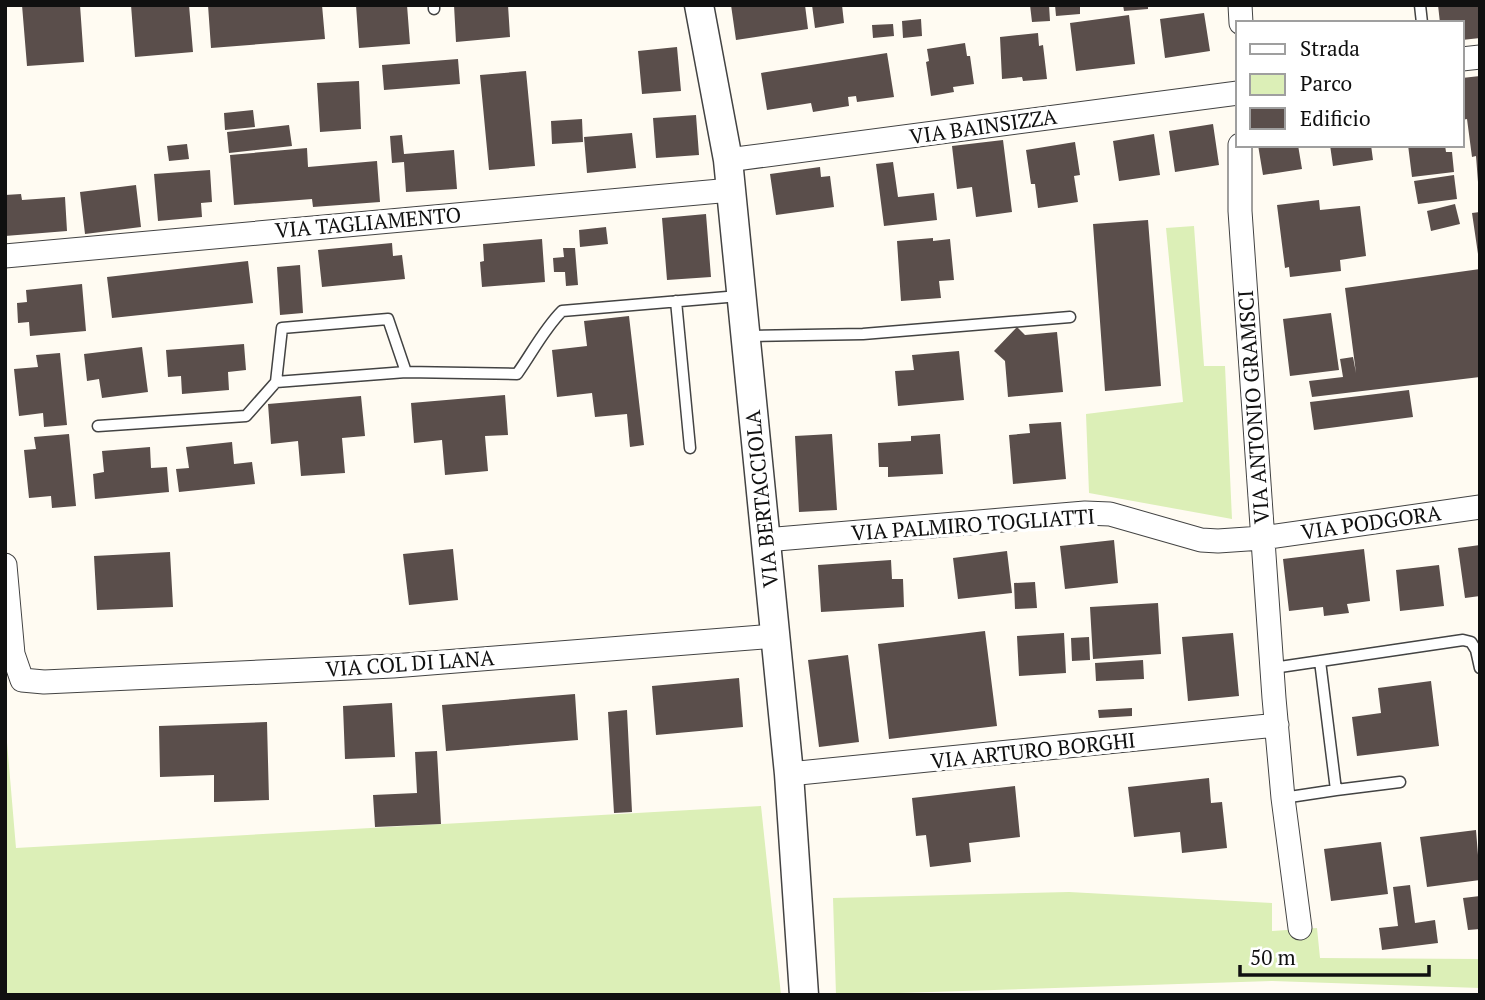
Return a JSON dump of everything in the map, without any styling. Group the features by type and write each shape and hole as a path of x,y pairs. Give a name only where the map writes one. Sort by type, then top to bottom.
{"street":[{"name":"VIA BERTACCIOLA","path":"698,5 728,160 789,774 804,991"},
{"name":"VIA BAINSIZZA","path":"728,160 1236,93"},
{"name":"VIA ANTONIO GRAMSCI","path":"1240,147 1240,211 1262,538 1283,797 1300,928"},
{"name":"VIA TAGLIAMENTO","path":"5,256 731,190"},
{"name":"VIA PODGORA","path":"1262,538 1480,507"},
{"name":"VIA PALMIRO TOGLIATTI","path":"765,540 1084,513 1110,514 1201,540 1262,538"},
{"name":"VIA COL DI LANA","path":"5,565 15,664 22,680 44,682 393,666 775,636"},
{"name":"VIA ARTURO BORGHI","path":"789,774 1277,725"}],"lane":[{"path":"276,382 406,372 517,374 537,347 550,323 562,311 741,295"},
{"path":"676,301 690,448"},
{"path":"745,336 863,334 1070,317"},
{"path":"98,426 246,416 276,382 282,328 388,319 406,372"},
{"path":"1273,668 1463,640 1471,642 1476,650 1480,668"},
{"path":"1320,661 1336,790"},
{"path":"1283,797 1400,782"}],"green space":[{"path":"1194,226 1204,366 1225,366 1232,519 1089,493 1086,414 1183,402 1166,228"},
{"path":"5,719 16,848 761,806 781,995 5,995"},
{"path":"1069,892 1272,903 1272,931 1317,928 1320,958 1480,959 1480,988 1272,981 836,995 833,898"}],"building":[{"path":"22,5 80,5 84,62 27,66"},
{"path":"131,5 189,5 193,52 135,57"},
{"path":"208,5 322,5 325,39 211,48"},
{"path":"356,5 407,5 410,44 359,48"},
{"path":"454,5 508,5 510,37 456,42"},
{"path":"731,5 805,5 808,29 736,40"},
{"path":"812,5 842,5 844,23 815,28"},
{"path":"1030,5 1049,5 1050,21 1032,22"},
{"path":"1055,5 1080,5 1080,14 1056,16"},
{"path":"1123,5 1148,5 1148,9 1124,11"},
{"path":"1438,5 1480,5 1480,38 1464,40 1464,21 1440,21"},
{"path":"1204,13 1210,51 1165,58 1160,19"},
{"path":"1129,15 1135,64 1076,71 1070,23"},
{"path":"921,19 922,36 903,38 902,21"},
{"path":"893,24 894,36 873,38 872,25"},
{"path":"1038,33 1039,46 1043,45 1047,79 1002,79 1000,37"},
{"path":"965,43 974,84 953,87 954,92 931,96 927,49"},
{"path":"677,47 681,91 642,94 638,51"},
{"path":"887,53 894,97 857,102 856,96 848,97 849,106 813,112 811,103 767,110 761,73"},
{"path":"458,59 460,84 384,90 382,65"},
{"path":"526,71 535,166 489,170 480,75"},
{"path":"1480,76 1480,182 1476,156 1472,157 1467,119 1464,120 1464,78"},
{"path":"359,81 361,129 320,132 317,83"},
{"path":"253,110 255,127 225,130 224,113"},
{"path":"696,115 699,155 656,158 653,118"},
{"path":"582,119 583,142 552,144 551,121"},
{"path":"1213,124 1219,165 1175,172 1169,131"},
{"path":"289,125 292,146 229,153 227,132"},
{"path":"632,133 636,168 587,173 584,137"},
{"path":"1154,134 1160,175 1119,181 1113,141"},
{"path":"402,135 404,154 454,150 457,189 406,192 404,162 392,163 390,136"},
{"path":"1003,140 1012,212 976,217 972,187 957,189 952,146"},
{"path":"1075,142 1080,175 1074,176 1078,202 1038,208 1026,150"},
{"path":"187,144 189,159 169,161 167,146"},
{"path":"1258,147 1298,147 1302,169 1263,175"},
{"path":"1330,147 1371,147 1373,160 1333,166"},
{"path":"1408,147 1445,147 1446,152 1452,152 1454,172 1412,177"},
{"path":"307,148 308,167 377,161 380,202 313,207 312,199 234,205 230,155"},
{"path":"893,162 898,197 934,193 937,220 884,226 876,164"},
{"path":"820,167 821,177 830,176 834,207 776,215 770,174"},
{"path":"210,170 212,202 201,203 202,217 158,221 154,174"},
{"path":"1454,175 1457,199 1418,204 1414,181"},
{"path":"136,185 141,227 85,234 80,192"},
{"path":"21,194 22,200 65,197 67,231 5,236 5,195"},
{"path":"1319,200 1320,210 1360,206 1366,256 1340,260 1341,271 1290,277 1289,267 1285,268 1277,205"},
{"path":"1455,204 1460,224 1431,231 1427,211"},
{"path":"1480,212 1480,254 1478,254 1472,213"},
{"path":"706,214 711,277 667,280 662,218"},
{"path":"1148,220 1161,386 1105,391 1093,224"},
{"path":"606,227 608,244 580,247 579,230"},
{"path":"933,238 933,241 950,239 954,280 939,281 941,298 901,301 897,241"},
{"path":"542,239 545,282 482,287 480,262 484,261 483,244"},
{"path":"392,243 393,256 402,255 405,279 322,287 318,250"},
{"path":"563,248 575,248 578,285 566,286 565,272 554,272 553,258 564,257"},
{"path":"248,261 253,303 112,318 107,277"},
{"path":"300,265 303,313 280,315 277,267"},
{"path":"1480,269 1480,377 1312,397 1309,381 1343,377 1340,359 1353,357 1356,373 1345,288"},
{"path":"82,284 86,331 30,336 29,322 18,323 17,303 27,302 26,290"},
{"path":"1331,313 1339,370 1290,376 1283,319"},
{"path":"629,316 644,445 630,447 627,414 595,417 592,393 557,397 552,350 587,346 584,321"},
{"path":"1017,327 1025,335 1057,332 1063,392 1008,397 1005,361 994,351"},
{"path":"244,344 246,370 228,372 229,390 182,394 181,376 168,377 166,350"},
{"path":"142,347 148,392 102,398 99,379 87,381 84,354"},
{"path":"959,351 964,400 898,406 895,371 914,370 912,355"},
{"path":"60,353 67,425 44,427 43,413 19,416 14,369 38,367 36,355"},
{"path":"1409,390 1413,417 1314,430 1310,402"},
{"path":"505,395 508,435 485,436 488,471 445,475 442,440 414,443 411,403"},
{"path":"361,396 365,436 342,438 345,473 301,476 298,441 271,444 268,404"},
{"path":"1061,422 1066,479 1013,484 1009,435 1030,433 1029,424"},
{"path":"69,434 76,506 52,508 51,496 29,498 24,450 36,449 34,437"},
{"path":"832,434 837,510 799,512 795,436"},
{"path":"940,434 943,474 888,477 888,467 879,467 878,443 911,441 911,436"},
{"path":"232,442 234,464 252,462 255,484 179,492 176,469 189,468 186,447"},
{"path":"150,447 151,468 167,467 169,492 95,499 93,474 104,472 102,451"},
{"path":"1114,540 1118,583 1065,589 1060,546"},
{"path":"1480,545 1480,596 1465,598 1458,548"},
{"path":"453,549 458,600 409,605 403,554"},
{"path":"1364,549 1370,601 1347,604 1349,613 1324,616 1323,607 1289,611 1283,559"},
{"path":"1007,551 1012,593 958,599 953,558"},
{"path":"170,552 173,607 97,610 94,556"},
{"path":"891,560 892,579 903,579 904,607 821,612 818,565"},
{"path":"1439,565 1444,606 1400,611 1396,570"},
{"path":"1035,582 1037,608 1015,609 1014,583"},
{"path":"1158,603 1161,654 1093,659 1090,607"},
{"path":"985,631 997,726 889,739 878,644"},
{"path":"1064,633 1066,673 1019,676 1017,636"},
{"path":"1233,633 1239,696 1188,701 1182,637"},
{"path":"1089,637 1090,660 1072,661 1071,638"},
{"path":"848,655 859,742 819,747 808,660"},
{"path":"1143,660 1144,679 1096,681 1095,663"},
{"path":"739,678 743,727 656,735 652,686"},
{"path":"1431,681 1439,746 1357,756 1352,717 1381,713 1378,688"},
{"path":"575,694 578,740 446,751 442,705"},
{"path":"392,703 395,757 345,759 343,706"},
{"path":"1132,708 1132,716 1099,718 1098,710"},
{"path":"627,710 632,812 614,813 608,712"},
{"path":"267,722 269,800 214,802 214,775 160,777 159,726"},
{"path":"437,751 441,824 375,827 373,795 417,793 415,752"},
{"path":"1209,778 1211,803 1222,802 1227,848 1182,853 1180,832 1134,837 1128,787"},
{"path":"1015,786 1020,837 969,843 971,862 930,867 926,835 916,836 912,798"},
{"path":"1476,830 1480,880 1427,887 1420,837"},
{"path":"1381,842 1388,894 1331,901 1324,849"},
{"path":"1410,885 1415,923 1435,920 1438,943 1382,950 1379,928 1398,926 1393,887"},
{"path":"1480,896 1480,929 1468,930 1463,898"}]}
